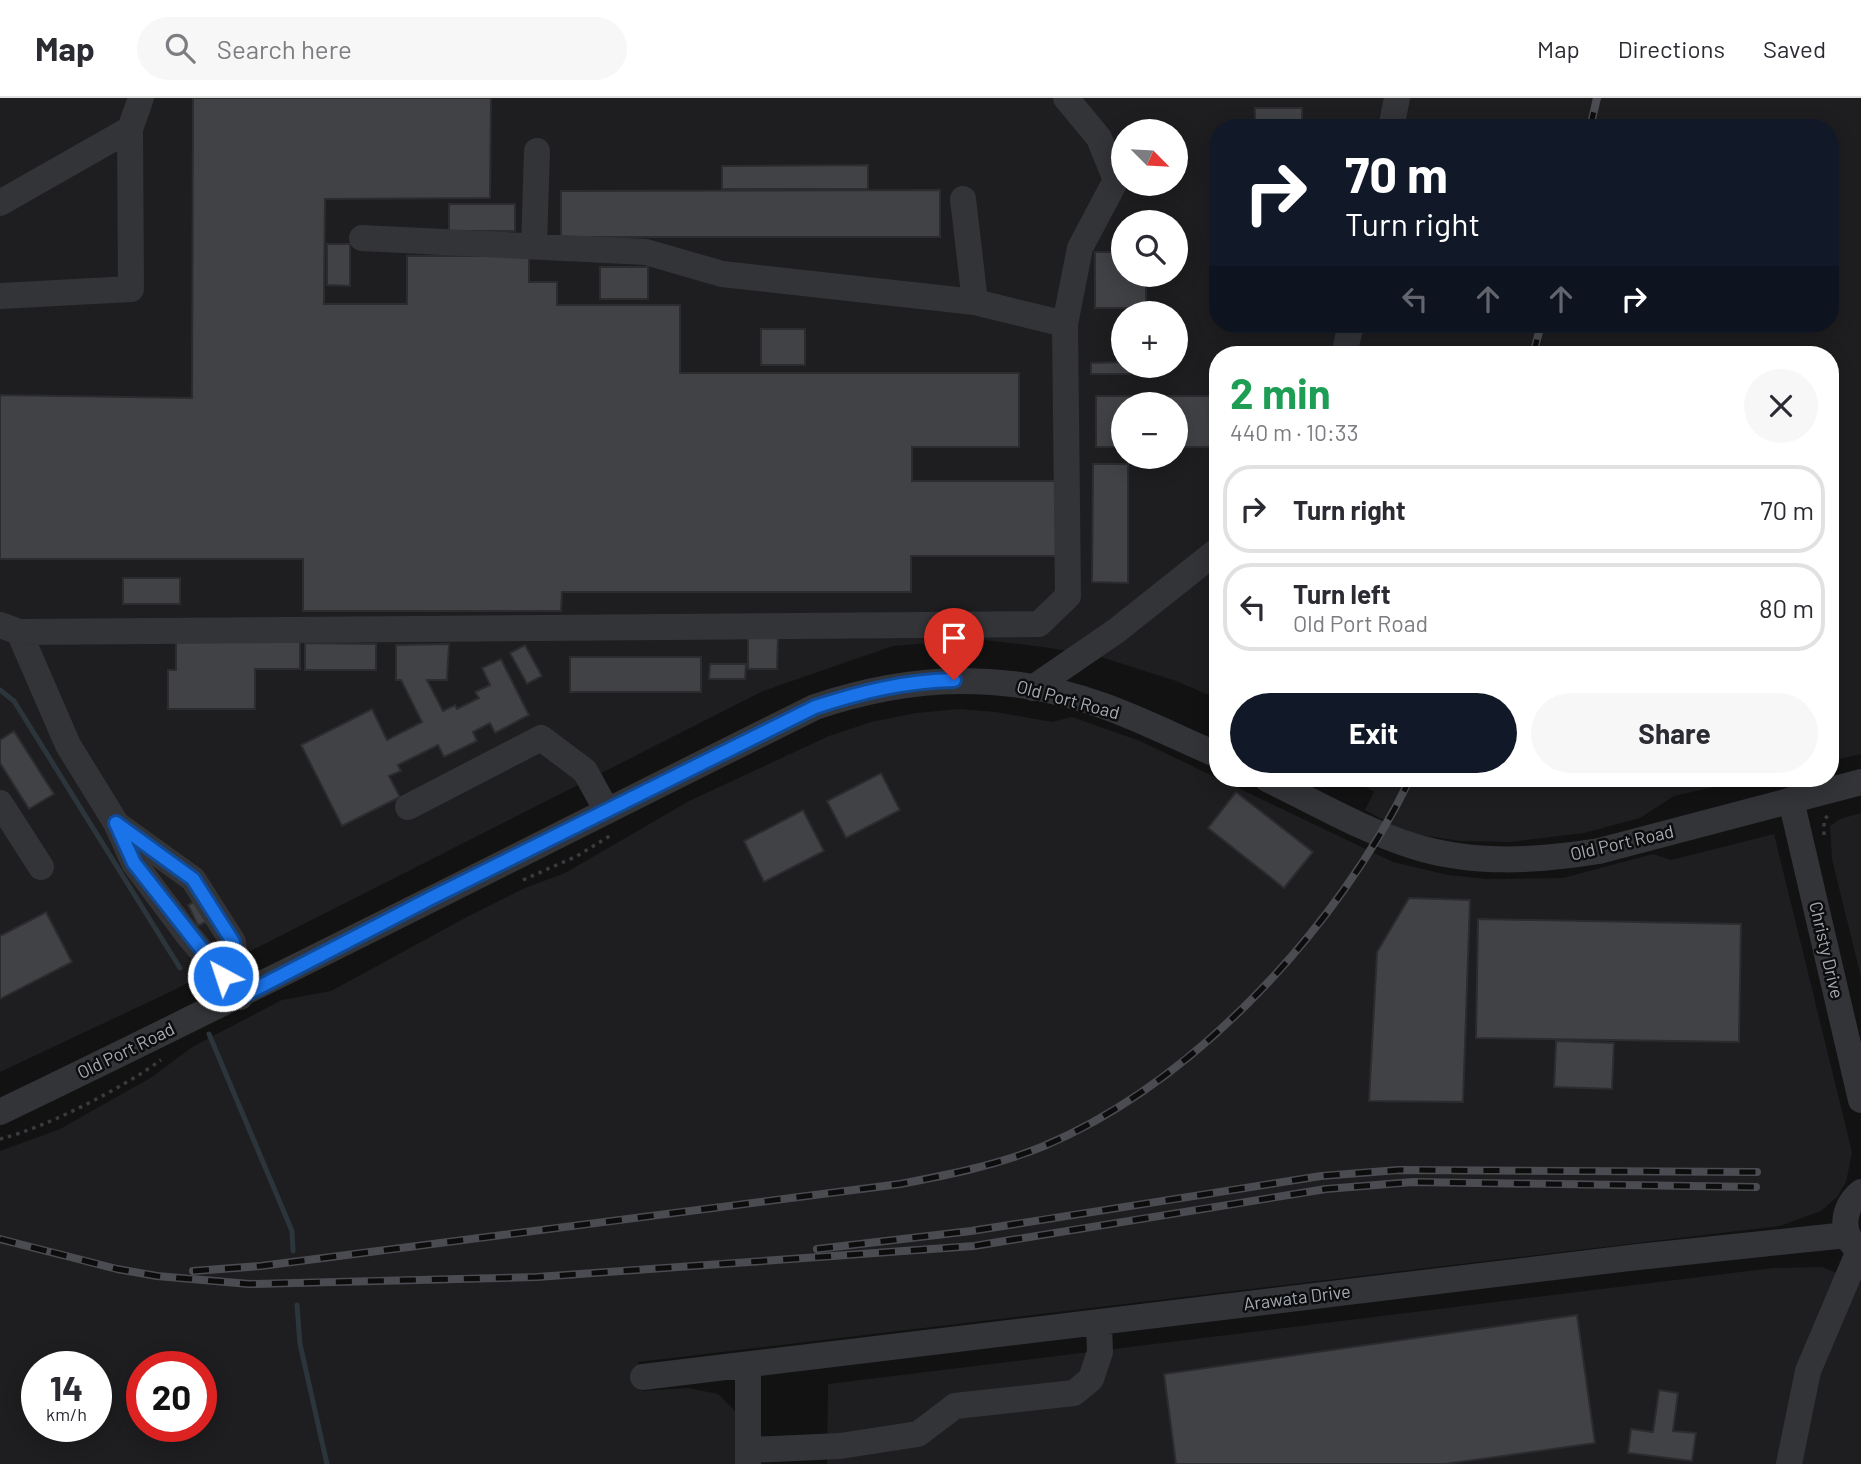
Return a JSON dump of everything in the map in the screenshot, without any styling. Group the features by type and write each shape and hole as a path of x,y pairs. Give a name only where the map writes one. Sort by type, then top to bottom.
{"street":[{"path":"0,296 131,289 130,129 141,98"},
{"path":"240,997 188,935 134,863 116,823 68,745 10,629 1039,624 1068,596 1065,324 1080,248 1116,180 1099,138 1066,98"},
{"path":"1393,119 1397,98"},
{"path":"0,204 130,129"},
{"path":"534,246 537,151"},
{"path":"963,199 975,302"},
{"path":"362,238 646,252 722,274 975,302 1065,324"},
{"path":"1033,688 1116,631 1209,557"},
{"name":"Old Port Road","path":"0,1112 614,820 815,707 860,692 902,684 954,680 1033,688 1103,706 1209,751"},
{"path":"408,807 541,738 585,771 614,820"},
{"name":"Old Port Road","path":"1284,787 1411,846 1441,853 1502,860 1598,851 1861,782"},
{"name":"Christy Drive","path":"1791,800 1861,1100"},
{"path":"0,803 41,867"},
{"path":"116,823 193,879 233,942 240,997"},
{"path":"1788,1464 1808,1371 1856,1246 1844,1224 1846,1212 1861,1192"},
{"name":"Arawata Drive","path":"643,1377 1624,1258 1856,1246"},
{"path":"748,1366 748,1457 918,1434 955,1406 1073,1393 1091,1379 1100,1352 1099,1322"}],"path":[{"path":"1825,842 1824,820 1832,811"},
{"path":"516,882 577,856 614,820"},
{"path":"0,1139 38,1127 145,1072 163,1058"}],"shaded area":[{"path":"0,98 1861,98 1861,754 1839,759 1839,346 1209,346 1209,695 1176,681 1101,657 975,639 893,646 763,691 170,992 0,1072"},
{"path":"959,709 996,712 1052,722 1072,717 1140,741 1209,774 1209,787 1236,787 1393,862 1448,875 1487,879 1563,878 1653,854 1671,860 1774,834 1852,1152 1846,1182 1837,1197 1821,1211 1780,1226 638,1362 642,1391 688,1388 718,1394 736,1412 739,1464 0,1464 0,1151 60,1129 152,1077 192,1047 282,1000 331,991 465,918 525,888 565,873 689,801 829,736 871,722 916,713"},
{"path":"1366,787 1714,787 1674,796 1640,818 1584,833 1510,842 1460,841 1415,834 1365,810 1374,792"},
{"path":"1861,813 1861,977 1832,859 1830,826 1840,819"},
{"path":"1822,1267 1861,1283 1861,1464 827,1464 828,1384 1773,1268"}],"building":[{"path":"193,98 491,98 490,198 325,199 324,304 407,304 407,256 529,256 529,282 557,282 557,305 680,305 680,373 1019,373 1019,447 912,447 912,481 1059,481 1059,556 911,556 911,592 562,592 561,611 303,611 303,559 0,559 0,395 192,398"},
{"path":"1255,108 1302,108 1302,119 1255,119"},
{"path":"868,165 868,189 722,189 722,166"},
{"path":"940,190 940,237 561,237 561,191"},
{"path":"449,204 515,204 515,231 449,231"},
{"path":"327,244 350,244 350,286 327,285"},
{"path":"1095,252 1111,252 1111,287 1146,287 1146,301 1111,301 1111,308 1095,308"},
{"path":"600,267 648,267 648,299 600,299"},
{"path":"761,329 805,329 805,365 761,365"},
{"path":"1111,362 1111,374 1091,374 1091,363"},
{"path":"1096,396 1111,396 1111,447 1096,447"},
{"path":"1188,396 1209,396 1209,447 1188,447"},
{"path":"1093,464 1111,464 1111,469 1128,469 1128,583 1092,582"},
{"path":"123,578 180,578 180,604 123,604"},
{"path":"748,637 778,638 777,669 748,669"},
{"path":"176,641 300,641 300,669 255,669 255,709 168,709 168,670 176,670"},
{"path":"305,643 376,644 376,670 305,670"},
{"path":"449,644 447,680 427,680 443,711 455,705 457,709 479,698 475,692 490,685 482,668 501,659 529,715 495,733 490,723 473,732 477,741 444,757 438,745 398,765 401,771 389,776 400,797 342,826 301,745 372,709 387,740 422,722 401,680 396,680 396,645"},
{"path":"525,645 542,676 527,684 510,653"},
{"path":"570,657 701,657 701,692 570,692"},
{"path":"710,664 746,664 745,679 709,679"},
{"path":"14,731 54,794 29,809 0,763 0,740"},
{"path":"881,773 900,810 846,838 827,801"},
{"path":"1236,792 1313,852 1284,888 1208,828"},
{"path":"803,810 824,851 764,882 744,841"},
{"path":"1409,898 1470,900 1463,1102 1369,1101 1377,952"},
{"path":"199,899 210,920 198,926 188,905"},
{"path":"46,912 72,962 0,999 0,936"},
{"path":"1478,919 1741,924 1739,1042 1476,1038"},
{"path":"1556,1041 1614,1043 1612,1089 1554,1087"},
{"path":"1577,1315 1595,1443 1445,1464 1176,1464 1164,1374"},
{"path":"1659,1390 1678,1393 1673,1431 1696,1433 1692,1461 1628,1453 1631,1429 1653,1432"}],"waterway":[{"path":"0,690 14,701 180,968"},
{"path":"209,1034 292,1231 293,1251"},
{"path":"297,1305 300,1344 327,1464"}],"railway":[{"path":"1592,119 1597,98"},
{"path":"1535,346 1539,333"},
{"path":"193,1271 261,1266 900,1184 955,1173 1027,1153 1101,1118 1156,1082 1208,1040 1257,994 1303,943 1344,890 1380,835 1406,787"},
{"path":"817,1249 971,1231 1321,1176 1399,1170 1757,1172"},
{"path":"51,1252 157,1276 249,1284 537,1277 974,1246 1326,1189 1413,1182 1756,1187"},
{"path":"0,1239 62,1255"}],"route":[{"path":"223,976 188,935 134,863 116,823 193,879 233,942 240,997 431,898 815,707 860,692 932,680 954,680"}]}
